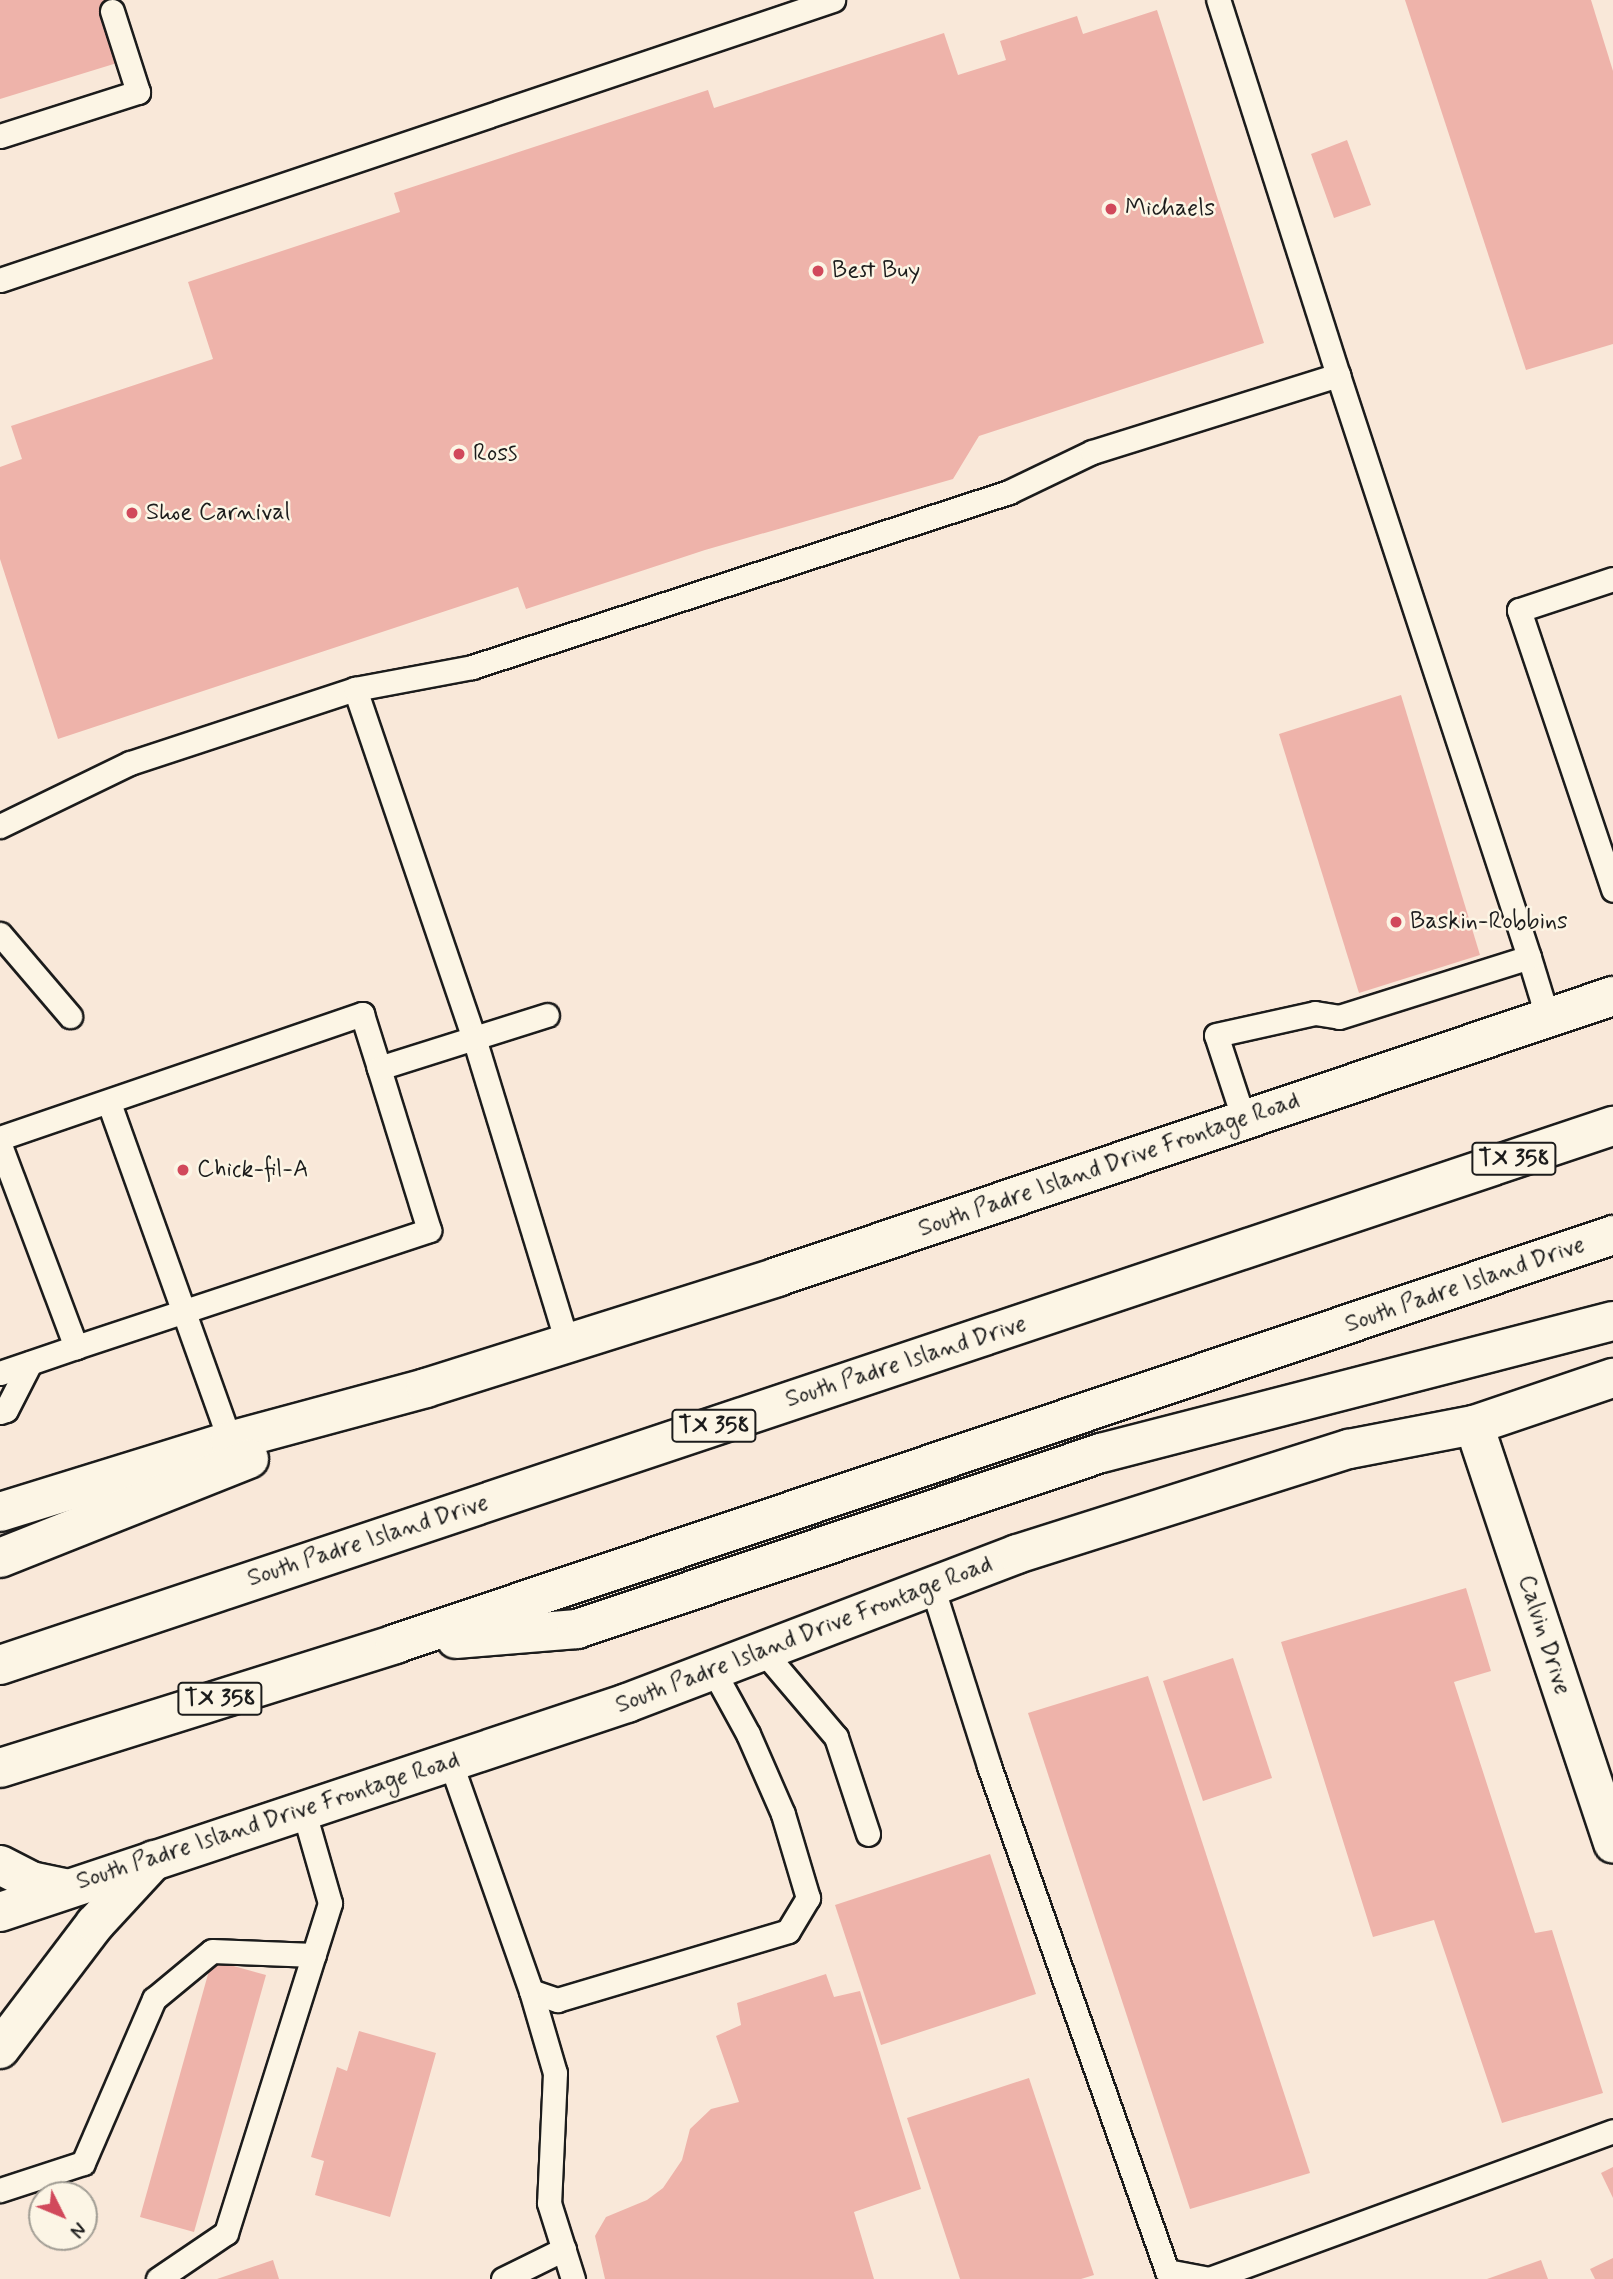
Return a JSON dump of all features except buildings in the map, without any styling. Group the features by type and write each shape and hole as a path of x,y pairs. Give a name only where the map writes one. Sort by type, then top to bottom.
{"main road":[{"name":"South Padre Island Drive Frontage Road","path":"0,1512 230,1441 426,1388 567,1343 1613,996"},
{"name":"South Padre Island Drive","path":"4,1663 1612,1126"},
{"name":"South Padre Island Drive","path":"0,1768 395,1644 1613,1235"},
{"path":"395,1644 577,1629 1101,1453 1613,1321"},
{"name":"South Padre Island Drive Frontage Road","path":"0,1912 63,1888 450,1761 713,1670 1017,1554 1349,1449 1474,1425 1613,1378"},
{"path":"0,1558 426,1388"},
{"name":"Calvin Drive","path":"1474,1425 1613,1844"},
{"path":"0,2049 95,1924 156,1858"},
{"path":"0,1865 31,1881 63,1888"}],"lane":[{"path":"0,280 833,0"},
{"path":"1218,0 1548,1019"},
{"path":"0,136 138,92 112,11"},
{"path":"0,826 130,763 355,689 472,667 1009,492 1092,452 1338,375"},
{"path":"1613,579 1519,610 1613,890"},
{"path":"355,689 474,1038 567,1343"},
{"path":"0,933 70,1016"},
{"path":"1244,1120 1216,1035 1315,1013 1339,1017 1529,957"},
{"path":"0,1138 109,1103 362,1014 429,1230 0,1373"},
{"path":"379,1068 547,1015"},
{"path":"109,1103 230,1441"},
{"path":"0,1145 76,1347"},
{"path":"0,1412 6,1410 30,1363"},
{"path":"932,1586 989,1766 1167,2271 1209,2279 1613,2131"},
{"path":"763,1651 836,1737 868,1835"},
{"path":"531,1991 557,2000 788,1931 808,1898 783,1814 748,1734 713,1670"},
{"path":"450,1761 531,1991 555,2073 549,2203 573,2279"},
{"path":"158,2279 226,2232 314,1955 330,1903 303,1809"},
{"path":"0,2190 83,2163 154,1999 212,1951 314,1955"},
{"path":"503,2279 564,2249"}],"place":[{"name":"Michaels","path":"1111,209"},
{"name":"Best Buy","path":"818,271"},
{"name":"Ross","path":"459,454"},
{"name":"Shoe Carnival","path":"132,513"},
{"name":"Baskin-Robbins","path":"1396,922"},
{"name":"Chick-fil-A","path":"183,1170"}]}
